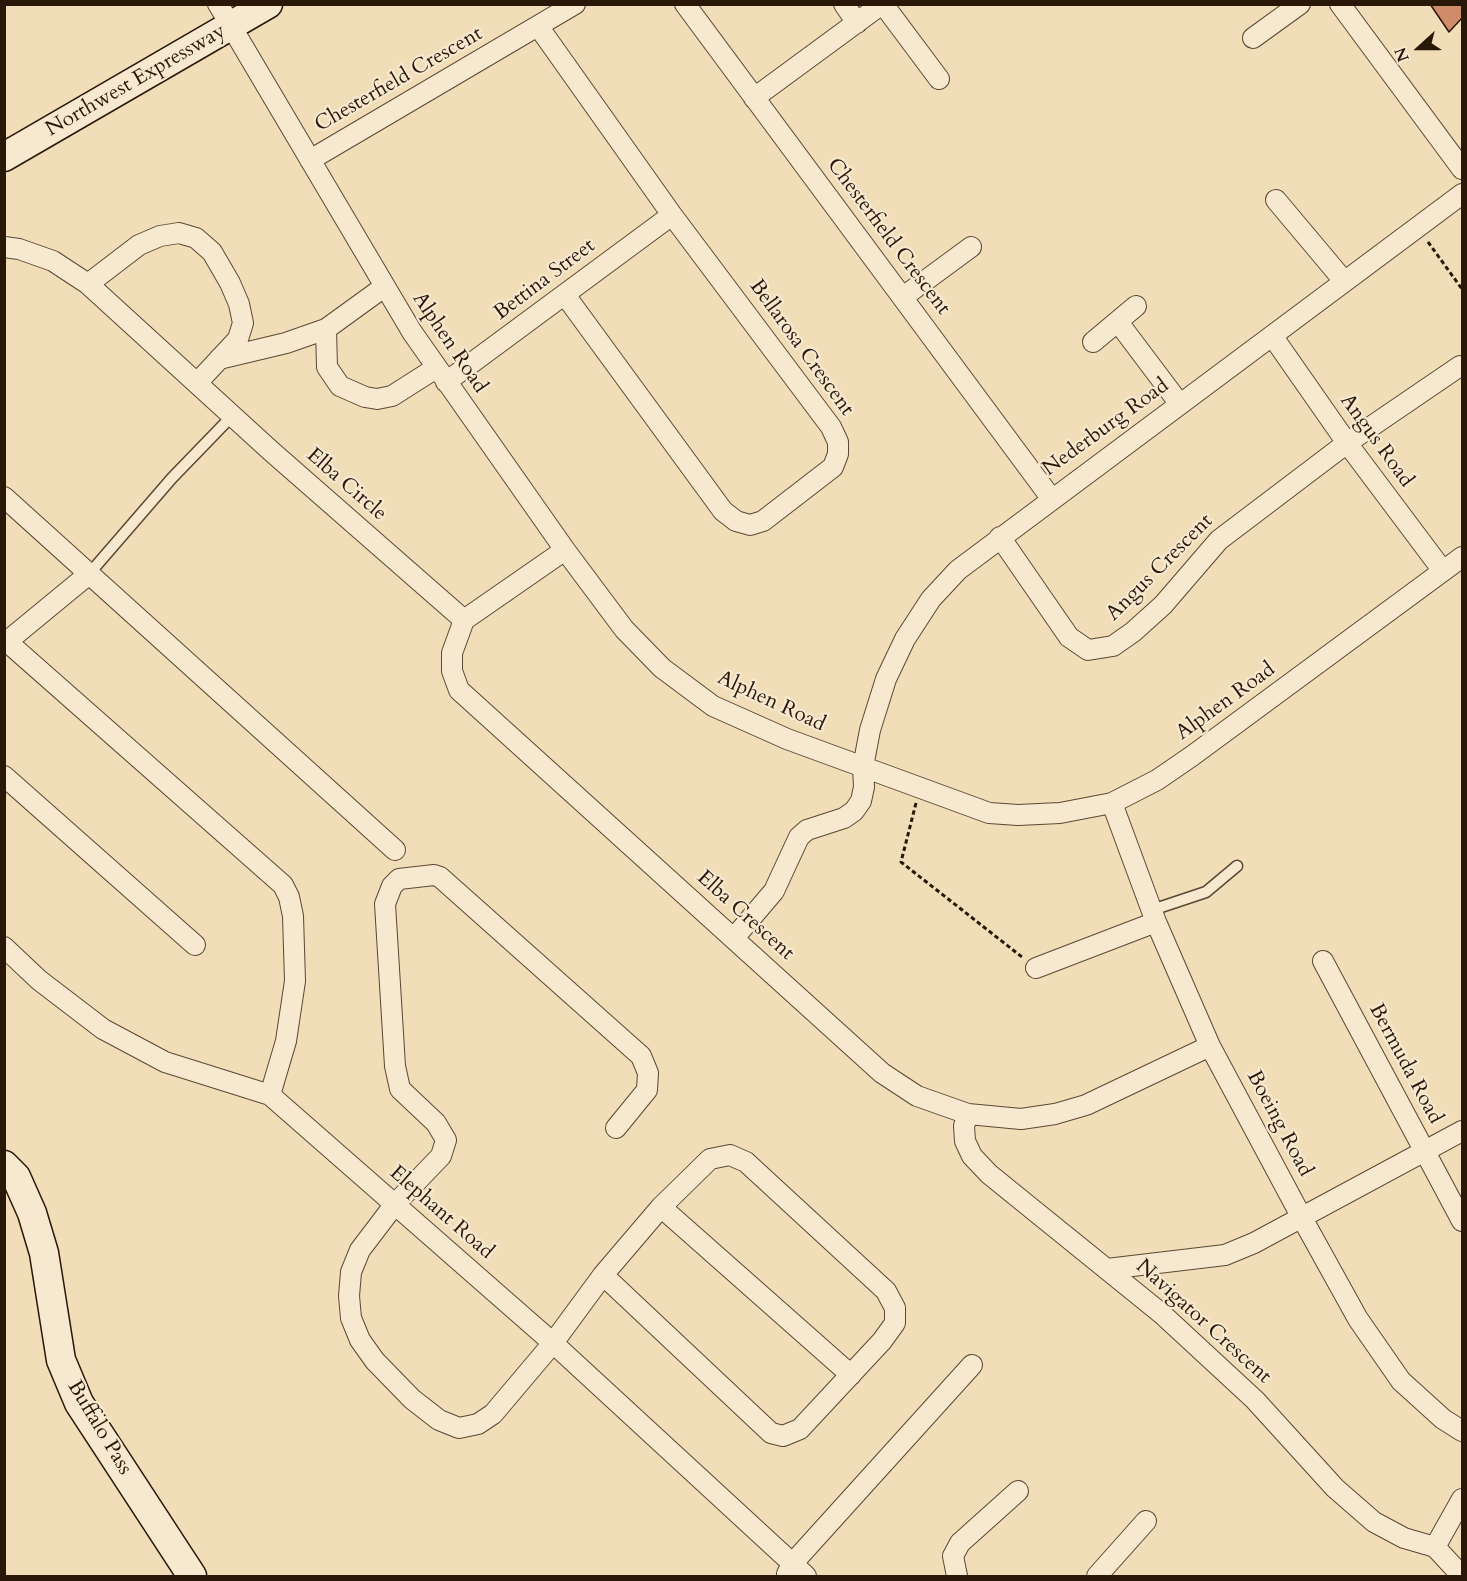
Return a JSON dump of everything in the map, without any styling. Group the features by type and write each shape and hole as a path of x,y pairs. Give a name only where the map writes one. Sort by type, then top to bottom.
{"main road":[{"name":"Northwest Expressway","path":"4,139 226,12 268,4"},
{"name":"Northwest Expressway","path":"4,157 226,12"},
{"name":"Buffalo Pass","path":"4,1165 15,1178 32,1213 44,1253 62,1360 79,1402 192,1576"}],"street":[{"name":"Chesterfield Crescent","path":"310,160 575,4"},
{"name":"Chesterfield Crescent","path":"685,4 1051,498"},
{"path":"844,4 857,23"},
{"path":"754,98 882,4 939,79"},
{"path":"1252,38 1300,4"},
{"path":"1340,4 1462,169"},
{"name":"Alphen Road","path":"226,12 384,287 441,375 624,629 662,668 712,706 787,739 989,813 1018,815 1060,813 1112,803 1157,780 1192,756 1462,557"},
{"name":"Bellarosa Crescent","path":"538,26 672,215 831,427 838,442 838,454 833,467 763,521 750,525 723,511 566,295"},
{"name":"Nederburg Road","path":"734,938 774,891 799,837 807,830 844,818 854,811 861,801 864,787 863,767 870,730 886,679 905,639 931,599 958,570 1051,498 1273,337 1344,281 1462,194"},
{"path":"1276,200 1344,281"},
{"name":"Bettina Street","path":"326,329 327,367 340,386 365,397 377,399 392,396 441,375 566,295 672,215"},
{"path":"88,284 131,251 160,236 179,233 196,238 212,252 239,304 243,323 238,339 196,383"},
{"name":"Elba Circle","path":"4,247 19,249 53,261 88,284 232,416 464,620"},
{"path":"903,297 971,247"},
{"path":"219,359 286,343 326,329 384,287"},
{"path":"1092,342 1137,306"},
{"path":"1118,322 1179,403"},
{"name":"Angus Road","path":"1273,337 1347,443 1443,571"},
{"name":"Angus Crescent","path":"1000,537 1069,637 1089,650 1113,646 1133,632 1163,605 1219,540 1347,443 1460,366"},
{"path":"4,497 395,850"},
{"path":"464,620 565,550"},
{"path":"88,574 5,642 282,885 289,897 293,916 295,981 286,1041 270,1095"},
{"name":"Elba Crescent","path":"464,620 452,653 452,671 459,690 882,1073 917,1096 968,1114 1021,1119 1055,1114 1086,1105 1210,1046"},
{"path":"4,776 195,945"},
{"name":"Boeing Road","path":"1112,803 1154,916 1210,1046 1358,1319 1401,1381 1443,1419 1462,1431"},
{"path":"603,1275 771,1433 783,1436 800,1429 882,1341 895,1323 895,1308 886,1291 746,1161 730,1155 710,1159 661,1207 603,1275 553,1343 493,1414 478,1424 459,1428 439,1420 412,1399 375,1361 360,1340 351,1318 351,1272 360,1250 395,1204 441,1156 446,1140 436,1123 400,1089 395,1066 385,904 392,886 399,879 434,874 440,877 642,1056 648,1073 646,1090 615,1128"},
{"path":"1036,968 1154,916"},
{"name":"Elephant Road","path":"4,948 39,980 103,1029 165,1062 270,1095 553,1343 794,1572"},
{"name":"Bermuda Road","path":"1323,961 1462,1221"},
{"name":"Navigator Crescent","path":"968,1114 964,1126 965,1141 972,1156 1013,1196 1162,1314 1255,1400 1335,1488 1374,1522 1404,1538 1435,1547"},
{"path":"1107,1269 1225,1255 1302,1218 1462,1131"},
{"path":"661,1207 851,1375"},
{"path":"794,1572 972,1365"},
{"path":"957,1576 953,1556 960,1543 1018,1491"},
{"path":"1462,1499 1435,1547 1462,1576"},
{"path":"1097,1576 1146,1521"}],"lane":[{"path":"88,574 157,495 232,416"},
{"path":"1154,916 1206,892 1237,866"}],"path":[{"path":"1418,228 1462,289"},
{"path":"919,788 901,862 1036,968"}],"building":[{"path":"1430,4 1462,4 1462,18 1449,32"}]}
